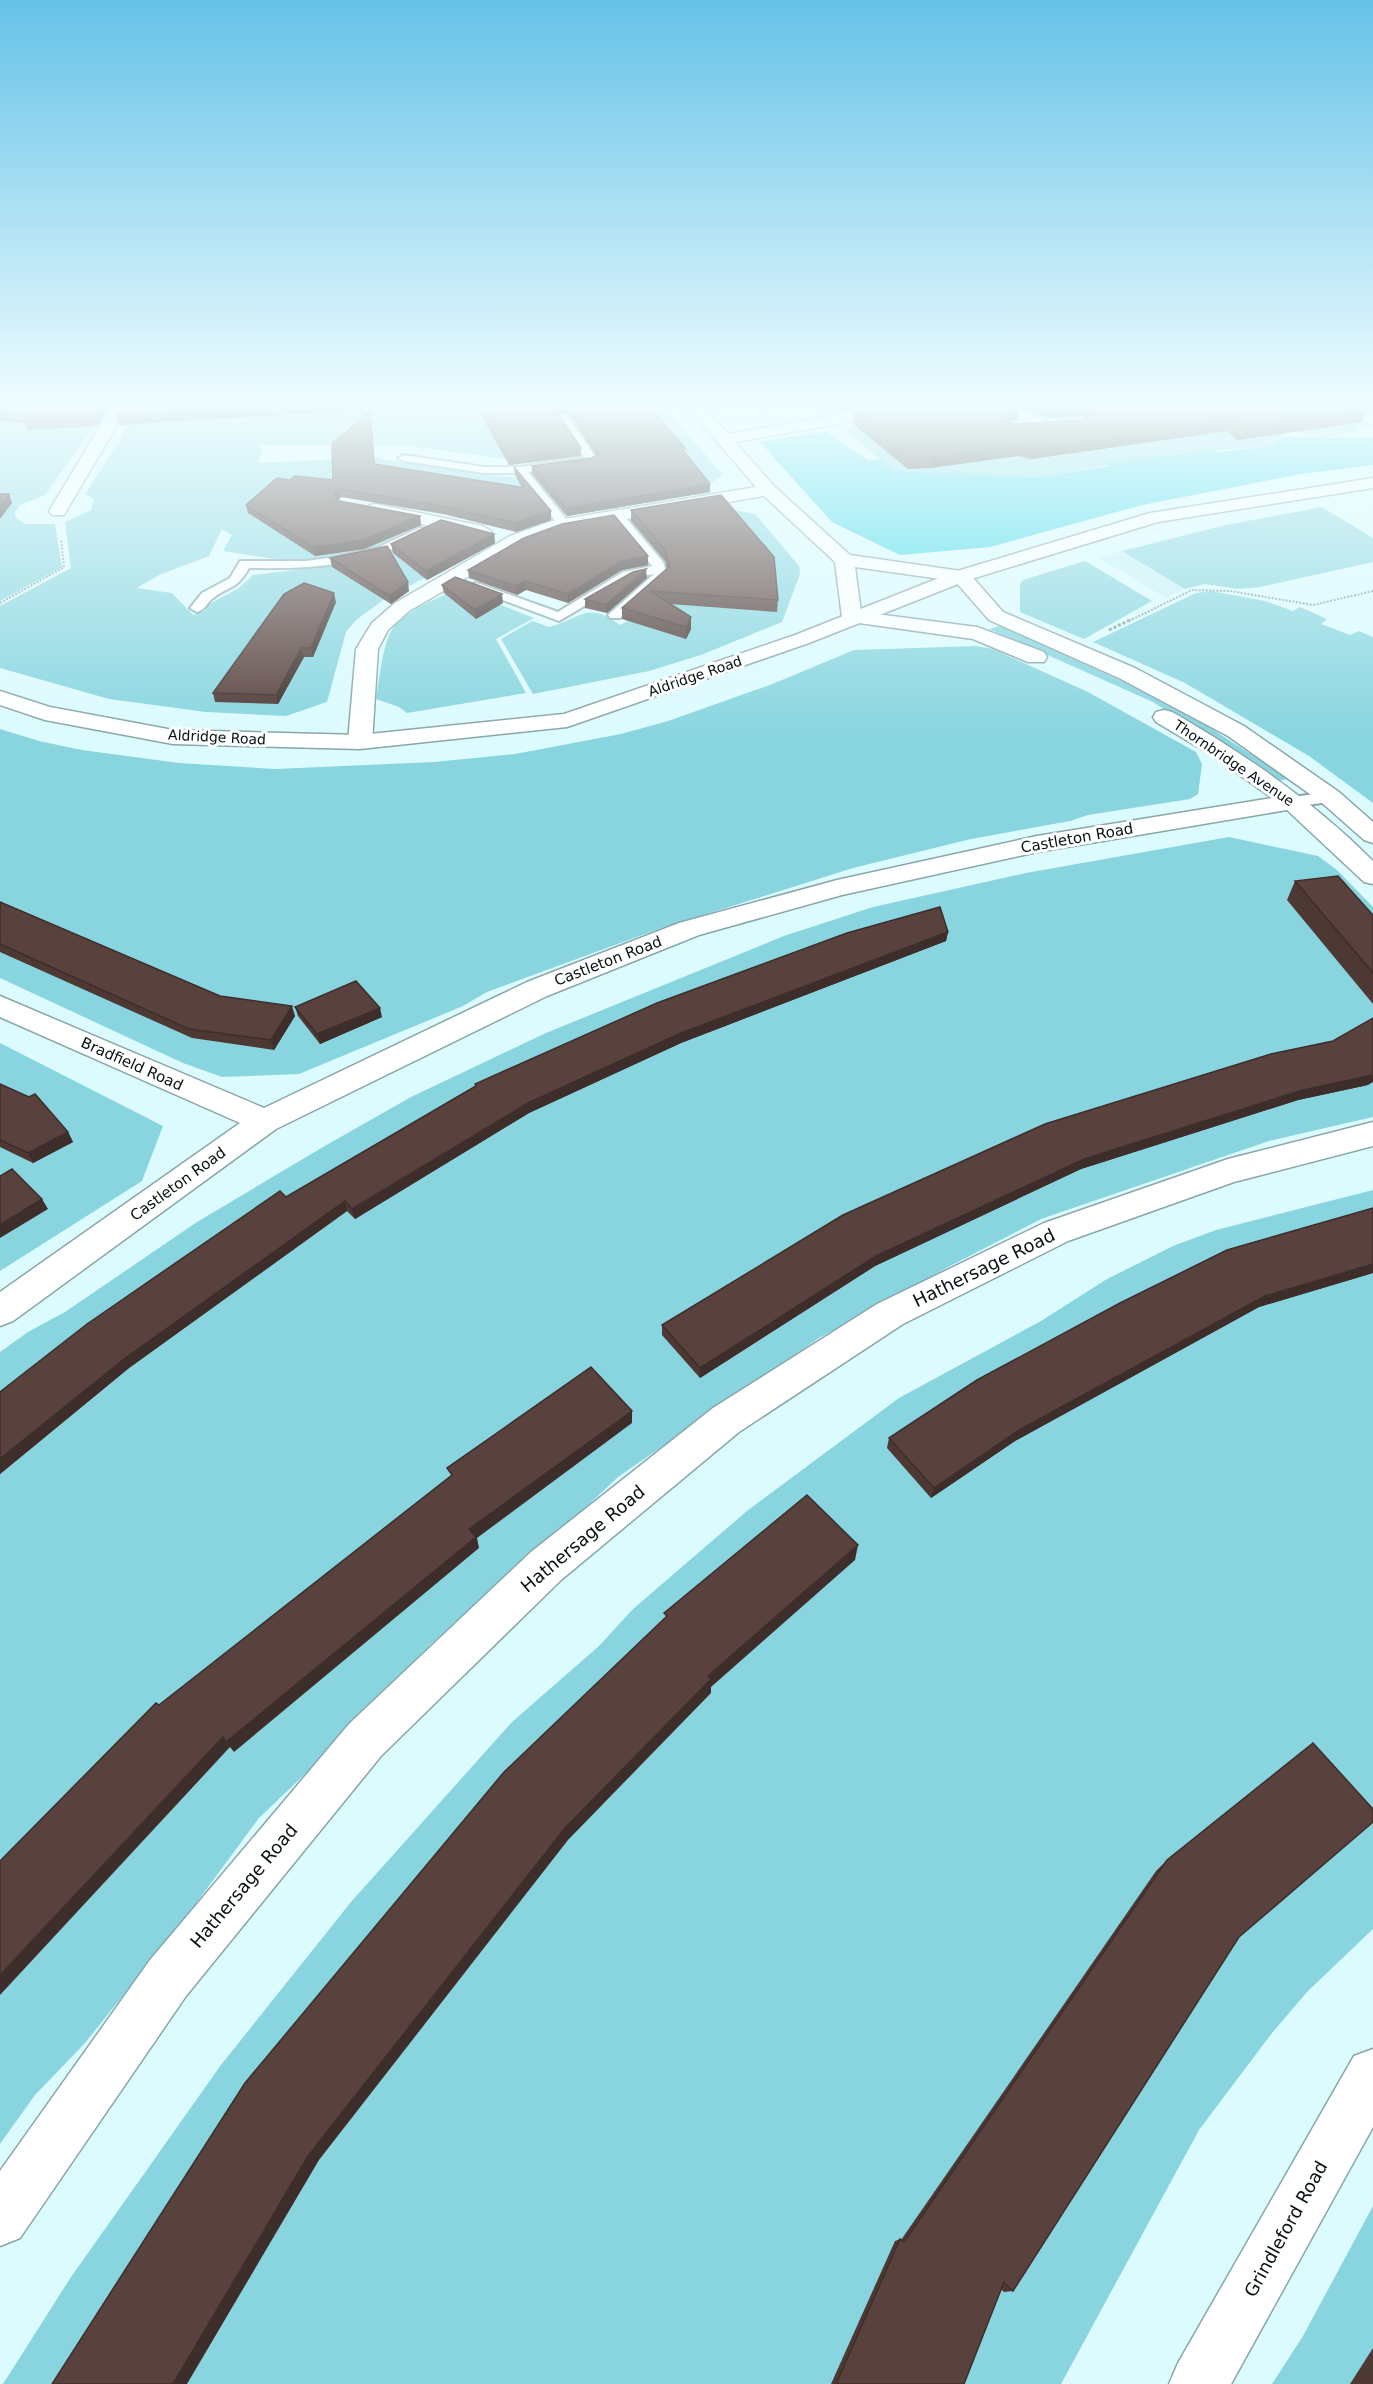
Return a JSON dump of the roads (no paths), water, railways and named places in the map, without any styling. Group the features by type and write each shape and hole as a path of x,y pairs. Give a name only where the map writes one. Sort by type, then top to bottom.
{"street":[{"path":"406,514 517,540"},
{"path":"360,742 367,649 379,627 402,607 517,540 564,524 615,514"},
{"path":"794,514 844,560 961,576"},
{"name":"Aldridge Road","path":"0,698 45,713 173,736 360,742 567,720 802,639 852,617 961,576 1156,517 1172,514"},
{"path":"844,560 852,617"},
{"name":"Thornbridge Avenue","path":"961,576 996,616 1074,648 1236,731 1330,797 1373,835"},
{"path":"977,633 979,621 996,616"},
{"name":"Thornbridge Avenue","path":"852,617 977,633 1128,696 1202,739 1293,802 1335,835 1373,876"},
{"name":"Castleton Road","path":"0,1311 265,1121 537,989 689,929 837,888 1036,844 1293,802"},
{"name":"Bradfield Road","path":"0,1006 265,1121"},
{"name":"Hathersage Road","path":"0,2218 168,1978 365,1740 546,1566 726,1420 890,1314 1056,1232 1228,1171 1373,1134"},
{"name":"Grindleford Road","path":"1198,2384 1373,2075"}],"lane":[{"path":"556,514 564,524"},
{"path":"615,615 662,577 659,569 616,514"},
{"path":"197,608 207,596 235,581 245,564 306,565 335,561 383,550 441,521"},
{"path":"451,579 559,617 628,575 659,569"},
{"path":"1293,802 1330,797"}]}
